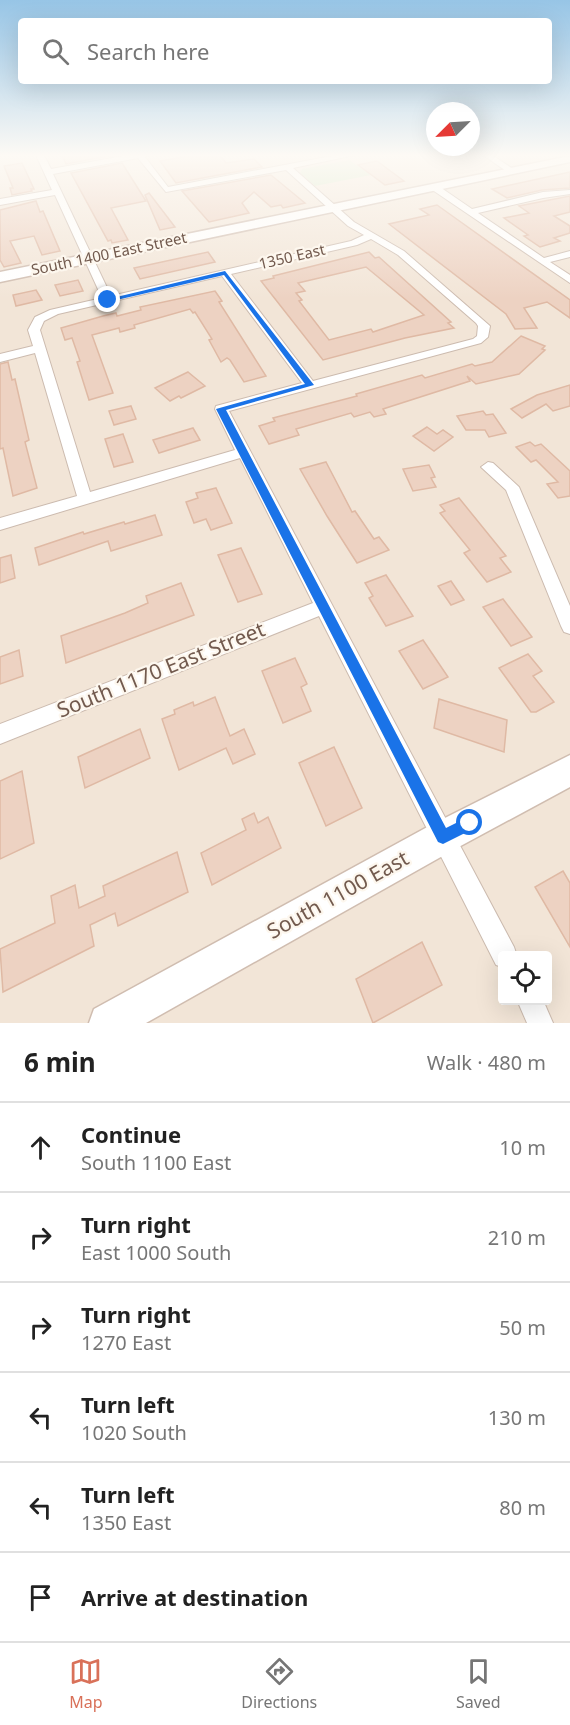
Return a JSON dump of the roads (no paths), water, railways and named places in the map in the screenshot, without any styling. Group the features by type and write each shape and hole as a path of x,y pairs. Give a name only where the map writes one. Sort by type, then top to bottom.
{"street":[{"path":"62,203 108,300"},
{"path":"327,203 351,224 400,253 480,321 484,332 477,340 221,409 502,951"},
{"name":"South 1400 East Street","path":"0,277 358,203"},
{"path":"457,203 570,280"},
{"path":"470,212 510,203"},
{"name":"1350 East","path":"40,348 34,330 39,320 54,312 354,243 371,236"},
{"path":"542,261 570,254"},
{"path":"225,273 310,385"},
{"path":"0,358 40,348 85,499"},
{"path":"0,524 244,452"},
{"path":"488,467 512,487 570,626"},
{"name":"South 1170 East Street","path":"0,734 322,607"},
{"name":"South 1100 East","path":"108,1023 443,837 570,770"},
{"path":"531,1005 540,1023"}]}
